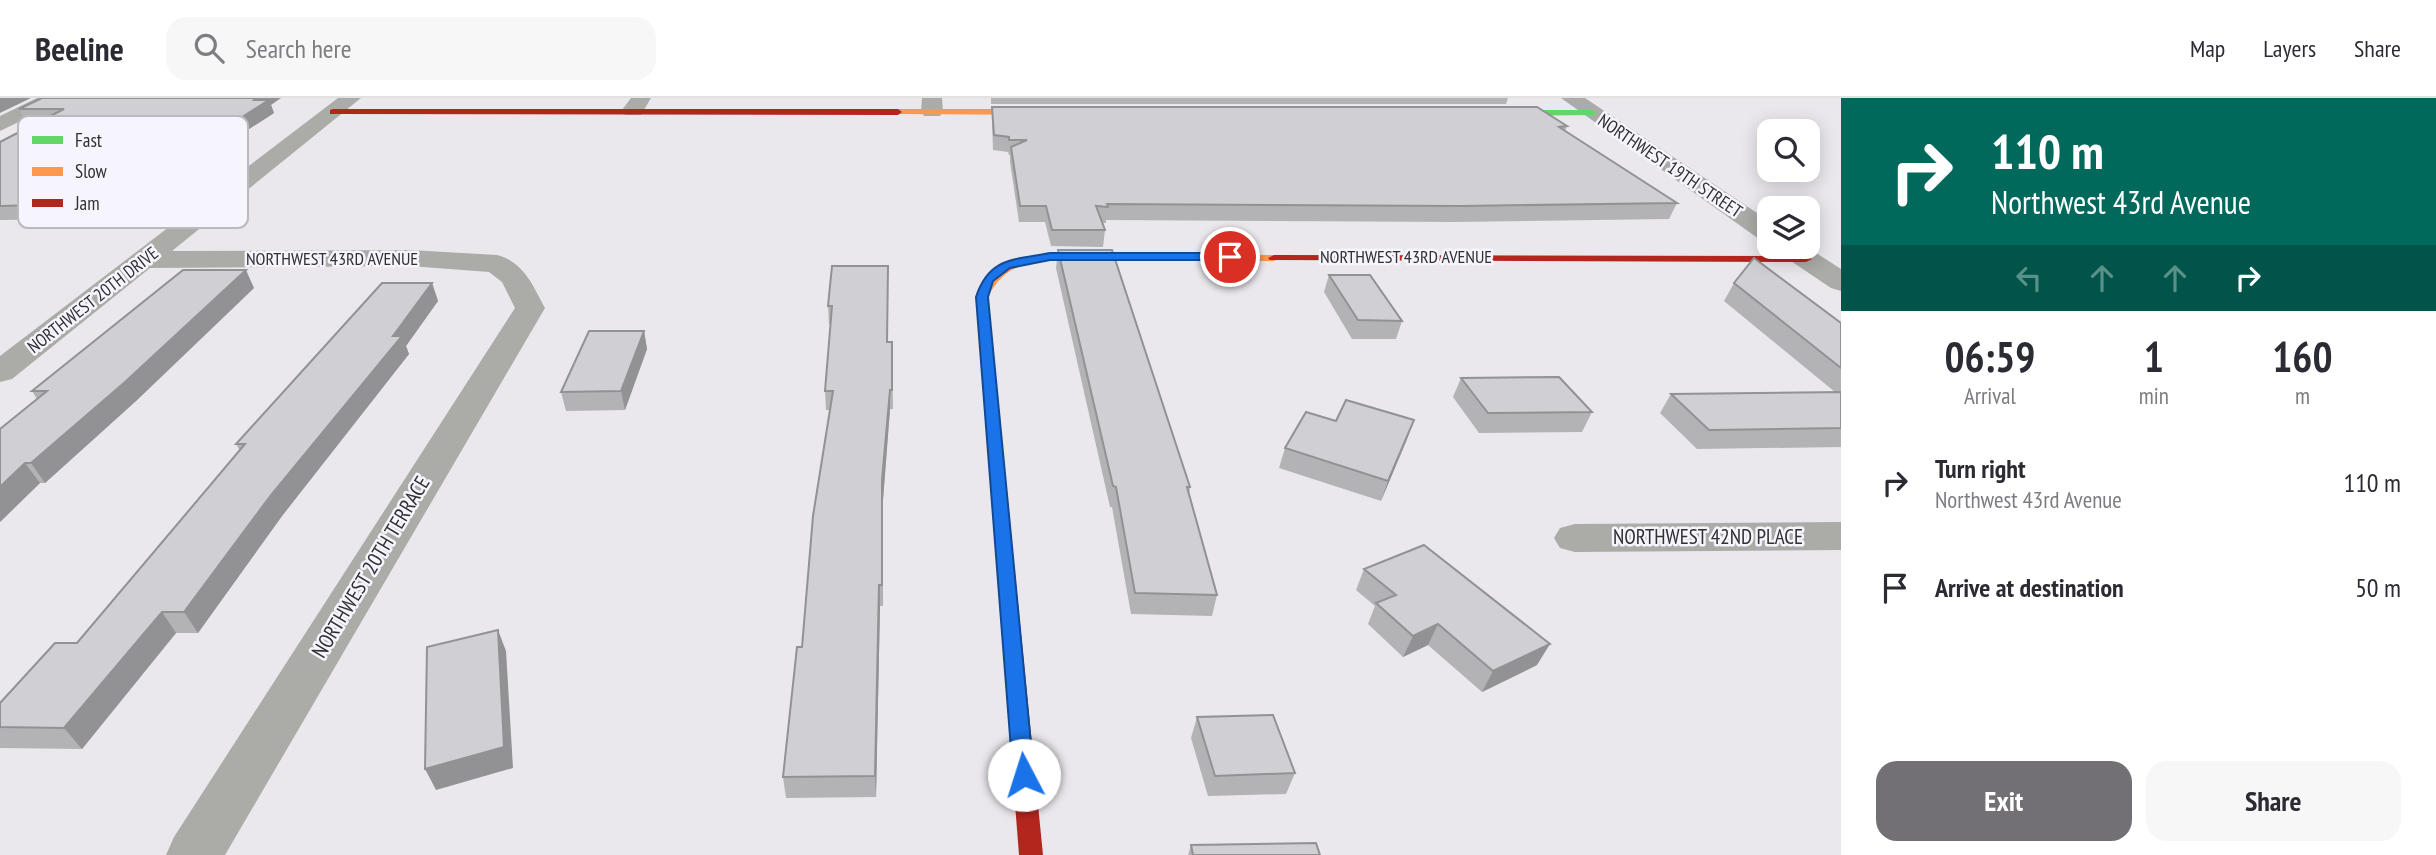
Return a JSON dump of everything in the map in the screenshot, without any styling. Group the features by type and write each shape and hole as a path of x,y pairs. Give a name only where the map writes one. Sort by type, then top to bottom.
{"street":[{"path":"0,124 53,98"},
{"name":"NORTHWEST 19TH STREET","path":"1571,98 1757,225"},
{"path":"342,105 932,104 1054,112"},
{"name":"NORTHWEST 20TH DRIVE","path":"248,179 342,105"},
{"path":"1478,113 1592,113"},
{"name":"NORTHWEST 20TH DRIVE","path":"0,372 185,228"},
{"name":"NORTHWEST 43RD AVENUE","path":"1031,855 982,297 987,280 1006,265 1050,257 1757,253"},
{"name":"NORTHWEST 43RD AVENUE","path":"144,260 410,258 497,264 514,277"},
{"path":"1807,259 1841,282"},
{"name":"NORTHWEST 20TH TERRACE","path":"194,855 530,309 514,277"},
{"name":"NORTHWEST 42ND PLACE","path":"1575,538 1841,536"}],"building":[{"path":"42,98 269,100 244,116 50,116 64,109 19,109"},
{"path":"992,107 1537,107 1567,126 1559,127 1677,203 1461,206 1107,204 1108,207 1096,206 1105,230 1052,230 1046,206 1020,206 1011,147 1027,140 1009,140 1009,137 994,135"},
{"path":"18,133 18,206 0,206 0,142"},
{"path":"1058,250 1112,250 1190,487 1187,487 1217,595 1135,593 1116,487 1113,486"},
{"path":"1754,258 1841,323 1841,368 1734,283"},
{"path":"832,266 888,266 887,342 892,342 892,390 882,480 882,585 879,585 875,776 783,777 797,647 802,647 813,516 833,391 825,391 832,306 828,306"},
{"path":"183,270 246,270 125,382 31,463 25,463 0,487 0,429 47,391 32,391"},
{"path":"1329,275 1370,275 1402,321 1358,320"},
{"path":"382,283 432,283 393,336 402,336 271,495 184,612 162,612 64,728 0,727 0,703 55,643 77,643 245,444 236,444"},
{"path":"589,331 644,331 621,391 561,392"},
{"path":"1559,377 1592,412 1488,413 1461,378"},
{"path":"1841,392 1841,428 1709,430 1671,394"},
{"path":"1346,400 1414,420 1388,481 1285,448 1306,412 1336,421"},
{"path":"1424,545 1550,644 1493,671 1438,624 1413,636 1376,603 1396,595 1364,569"},
{"path":"498,630 504,747 425,769 427,647"},
{"path":"1273,715 1295,773 1215,776 1197,717"},
{"path":"1316,843 1320,855 1193,855 1191,845"}],"traffic: fast":[{"path":"1493,113 1592,113"}],"traffic: slow":[{"path":"898,112 1044,112"},
{"path":"1006,573 982,297 994,277 1008,265 1050,257 1274,258"}],"traffic: jam":[{"path":"333,112 898,112"},
{"path":"1274,258 1757,259"},
{"path":"1006,573 1031,855"}],"route":[{"path":"1024,775 982,297 987,280 1006,265 1028,259 1230,257"}]}
